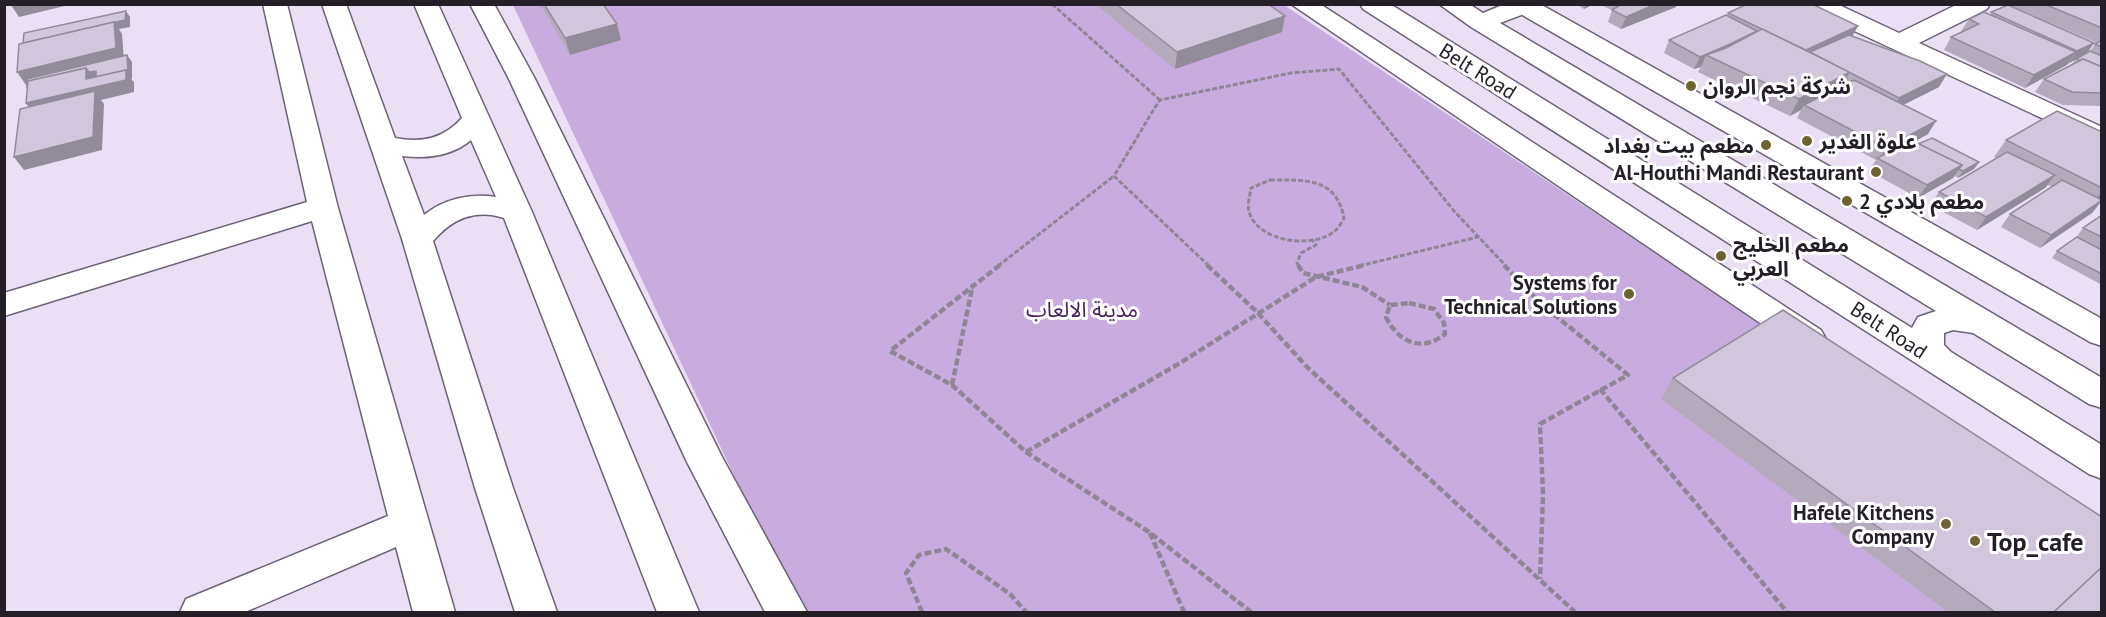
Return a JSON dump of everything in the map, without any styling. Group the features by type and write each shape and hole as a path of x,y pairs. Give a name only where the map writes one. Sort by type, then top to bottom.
{"street":[{"path":"275,4 324,207 434,612"},
{"path":"334,4 417,239 494,488 536,612"},
{"path":"426,4 517,212 678,612"},
{"path":"482,4 522,79 706,462 786,612"},
{"path":"1303,4 1834,356"},
{"name":"Belt Road","path":"1451,4 2102,395"},
{"path":"1816,4 2102,138"},
{"path":"1899,44 1978,4"},
{"path":"1329,22 1374,5"},
{"name":"Belt Road","path":"1374,5 2102,464"},
{"path":"1480,22 1522,5 2102,334"},
{"path":"385,144 414,150 437,148 458,139 477,118"},
{"path":"417,239 441,215 464,206 488,203 517,212"},
{"path":"4,305 324,207"},
{"path":"1780,260 1809,267 1834,264 1844,252 1837,235"},
{"path":"1940,362 1926,341 1926,332 1930,325 1952,318 1983,324"},
{"path":"201,612 410,524"}],"path":[{"path":"1052,4 1160,100"},
{"path":"1251,612 1149,531 1026,452 952,384 890,351 974,283 1114,176 1131,152 1143,122 1160,100 1291,73 1339,69 1454,211 1540,303 1628,375 1600,389 1571,410 1540,424 1543,495 1540,579"},
{"path":"1114,176 1257,312 1307,367 1575,612"},
{"path":"1312,240 1322,238 1342,226 1347,217 1337,195 1320,184 1301,180 1270,180 1251,188 1246,200 1250,215 1262,228 1280,238 1312,240 1316,245 1301,253 1297,263 1303,273 1362,287 1390,305 1417,301 1430,305 1445,324 1445,333 1438,342 1425,345 1403,340 1389,327 1386,317 1390,305"},
{"path":"1026,452 1180,363 1257,312 1316,277 1478,237"},
{"path":"952,384 974,283"},
{"path":"1600,389 1787,612"},
{"path":"1149,531 1184,612"},
{"path":"922,612 906,573 919,555 946,549 1010,594 1026,612"}],"green space":[{"name":"مدينة الالعاب","path":"513,5 1284,5 1770,330 2101,612 798,612"}],"building":[{"path":"544,4 603,4 617,24 565,38"},
{"path":"1116,4 1268,4 1285,16 1177,52"},
{"path":"1622,4 1656,4 1626,17 1612,10"},
{"path":"1747,4 1812,4 1858,26 1806,50 1728,13"},
{"path":"2044,4 2102,4 2102,28"},
{"path":"2008,5 2094,43 2077,51 1991,12"},
{"path":"126,11 125,20 23,43 24,33"},
{"path":"1984,12 2076,52 2034,75 1951,37 1979,24 1969,19"},
{"path":"1726,15 1757,31 1700,57 1669,40"},
{"path":"114,22 116,48 17,72 19,44"},
{"path":"1762,29 1850,72 1799,99 1706,55 1726,48"},
{"path":"1849,35 1920,61 1947,74 1899,98 1810,52"},
{"path":"2102,40 2102,47 2095,44"},
{"path":"2090,51 2102,56 2102,67 2083,59 2076,59"},
{"path":"127,55 128,72 126,70 96,77 96,71 89,72 86,68 28,81 27,88 27,79"},
{"path":"2083,59 2102,67 2102,93 2072,92 2044,79"},
{"path":"86,68 86,79 126,70 126,80 26,103 28,81"},
{"path":"1854,80 1936,121 1886,148 1804,105"},
{"path":"95,91 93,137 14,157 20,109"},
{"path":"2057,111 2102,132 2102,188 2006,140"},
{"path":"1932,138 1979,162 1963,171 1959,169 1962,165 1918,144"},
{"path":"1913,141 1962,165 1927,185 1877,158"},
{"path":"2007,152 2055,175 1986,217 1939,192"},
{"path":"2062,180 2102,200 2051,235 2010,214"},
{"path":"2102,215 2102,237 2083,228"},
{"path":"2077,237 2102,250 2102,274 2057,251"},
{"path":"1783,310 2102,517 2102,567 2054,612 1995,612 1673,378"},
{"path":"2102,567 2102,612 2054,612"}],"place":[{"name":"شركة نجم الروان","path":"1691,86"},
{"name":"علوة الغدير","path":"1807,141"},
{"name":"مطعم بيت بغداد","path":"1766,145"},
{"name":"Al-Houthi Mandi Restaurant","path":"1876,172"},
{"name":"مطعم بلادي 2","path":"1847,201"},
{"name":"مطعم الخليج العربي","path":"1721,256"},
{"name":"Systems for Technical Solutions","path":"1629,294"},
{"name":"Hafele Kitchens Company","path":"1946,524"},
{"name":"Top_cafe","path":"1975,541"}]}
